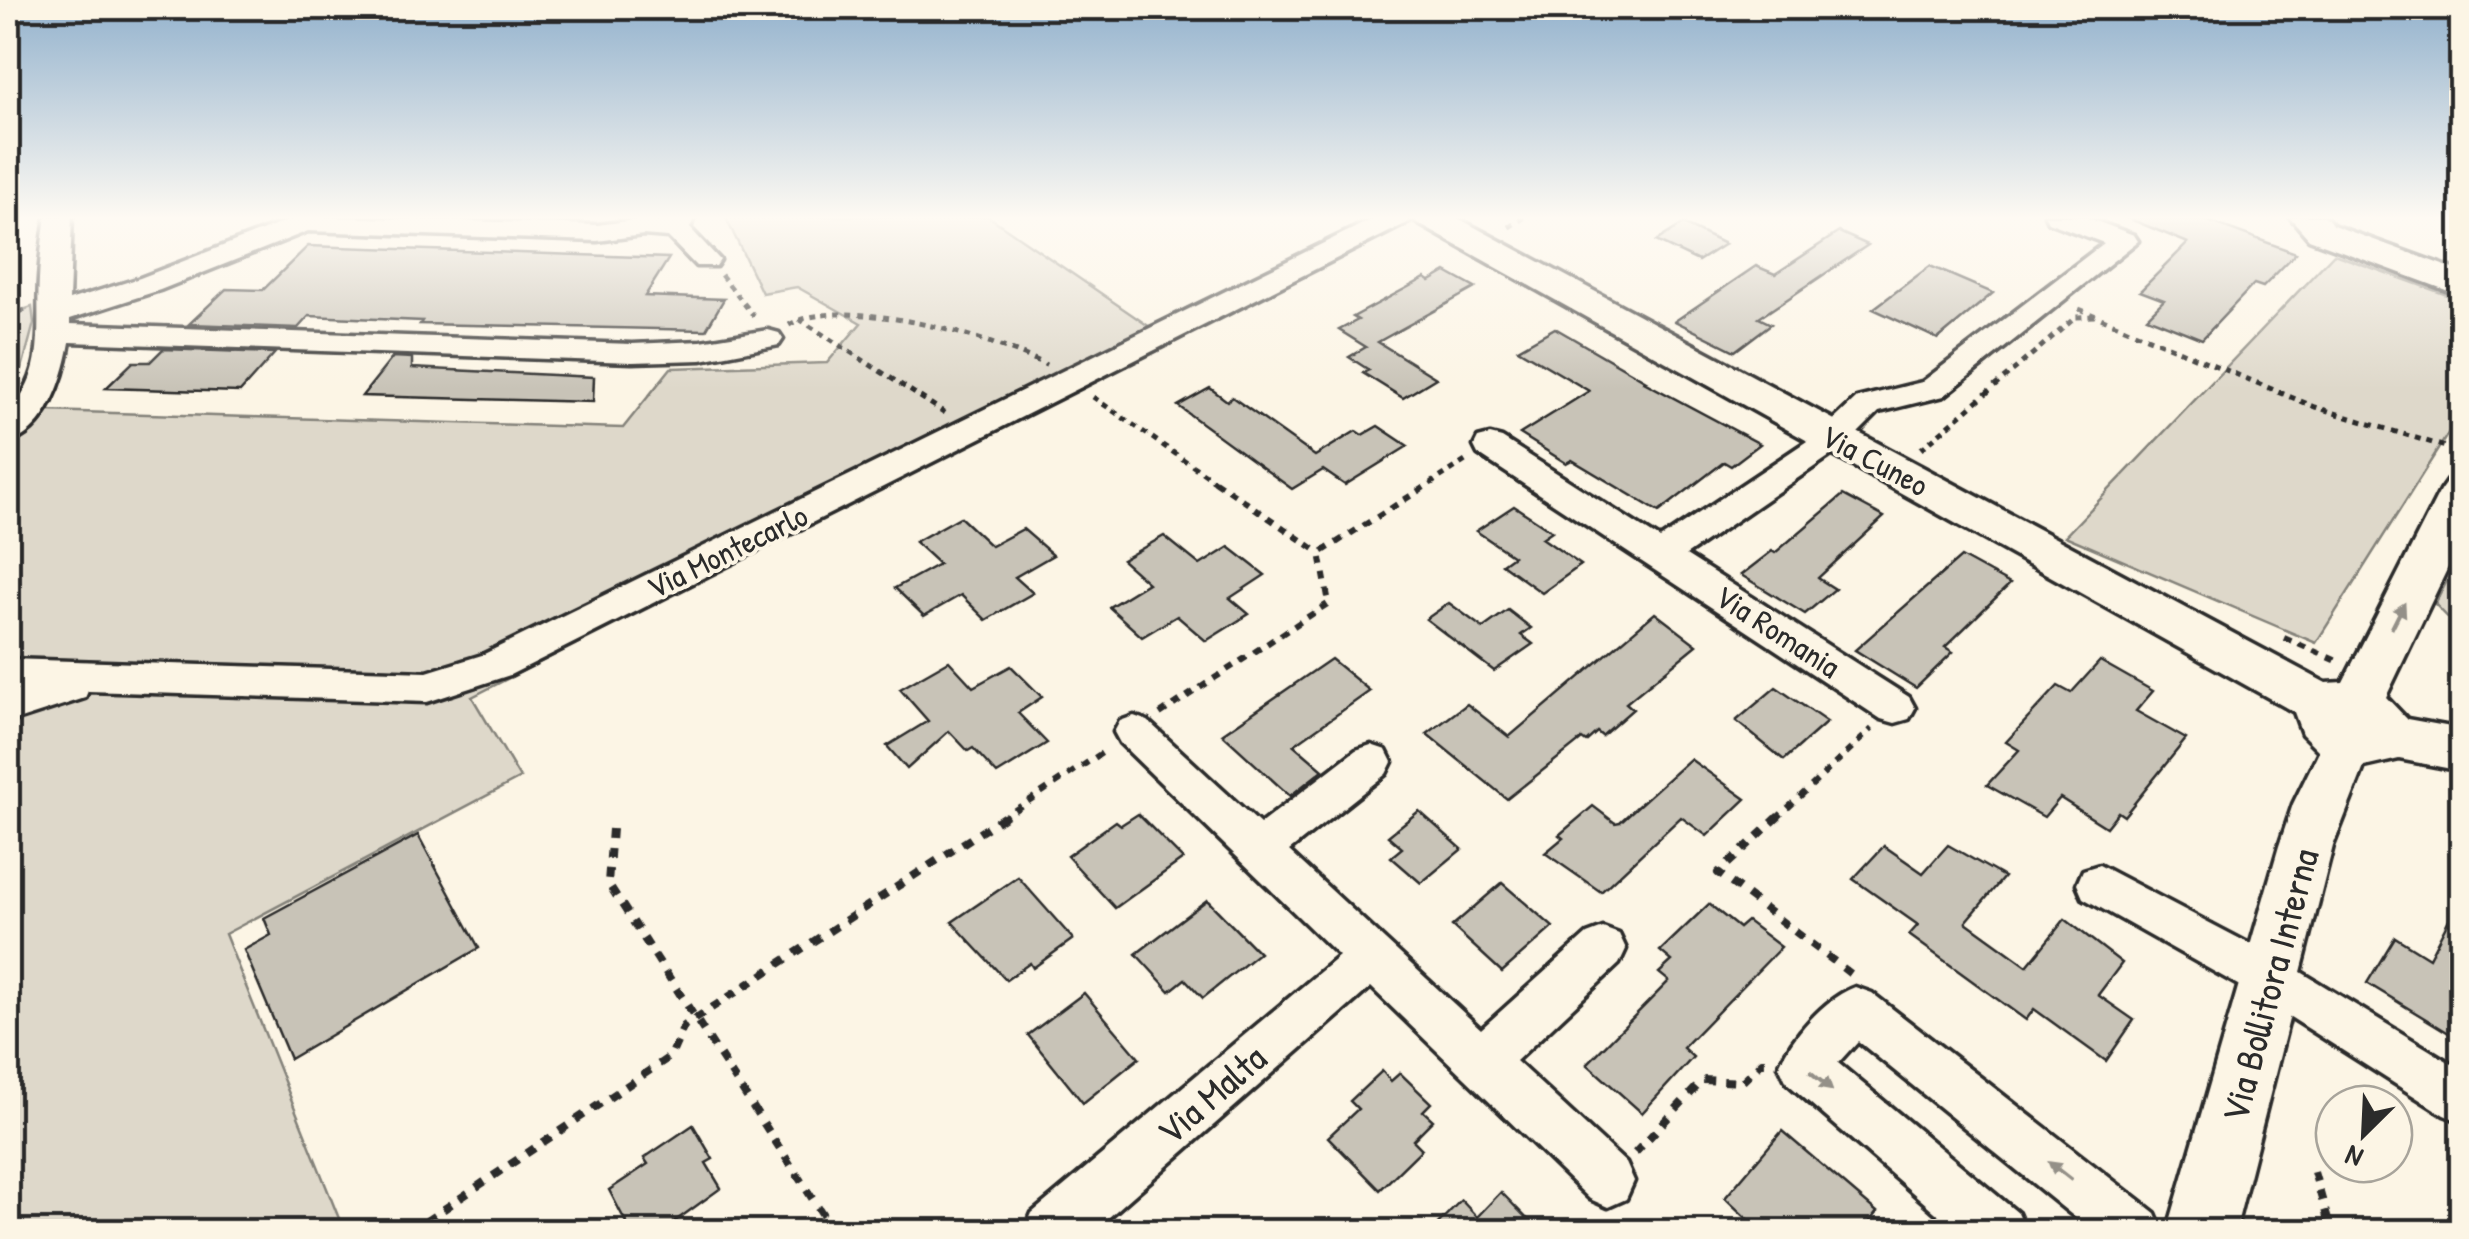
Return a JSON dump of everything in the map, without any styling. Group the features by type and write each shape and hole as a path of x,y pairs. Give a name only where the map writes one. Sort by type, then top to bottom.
{"street":[{"path":"8,432 38,398 56,323 54,274"},
{"path":"56,323 177,274"},
{"name":"Via Montecarlo","path":"8,674 427,687 496,665 1284,274"},
{"name":"Via Cuneo","path":"1534,274 2354,722 2462,750"},
{"path":"1661,556 1834,438 1868,405 1933,389 2083,274"},
{"path":"2432,274 2462,285"},
{"path":"56,323 594,351 735,348 768,339"},
{"name":"Via Romania","path":"1490,446 1895,708"},
{"name":"Via Bollitora Interna","path":"2200,1232 2320,804 2354,722 2462,492"},
{"path":"8,708 48,692 132,678"},
{"path":"1134,732 1608,1182"},
{"path":"1259,850 1371,762"},
{"path":"2099,884 2272,979 2462,1098"},
{"path":"1481,1061 1603,949"},
{"name":"Via Malta","path":"1051,1232 1372,957"},
{"path":"1999,1232 1804,1066 1855,1009 2136,1232"}],"path":[{"path":"719,274 750,307 768,339"},
{"path":"2052,298 2326,412 2405,439 2462,452"},
{"path":"410,1232 671,1056 684,1026 1328,603 1320,553 1026,352 896,320 806,315 799,319 972,430"},
{"path":"1916,453 2076,317 2096,316"},
{"path":"1320,553 1490,446"},
{"path":"1855,1009 1871,990 1718,873 1895,708"},
{"path":"612,829 608,882 834,1232"},
{"path":"1608,1182 1703,1080 1742,1082 1762,1062 1804,1066"},
{"path":"2318,1184 2328,1220"}],"shaded area":[{"path":"753,274 1072,274 1169,340 472,697 520,778 225,934 344,1231 8,1231 8,315 32,307 34,323 11,410 623,428 671,368 827,363 861,323 797,287 762,293"},
{"path":"2315,274 2389,274 2461,300 2461,413 2316,643 2065,536"},
{"path":"2461,554 2461,631 2435,604"}],"building":[{"path":"280,274 659,274 645,296 724,299 706,330 420,324 422,321 309,316 298,328 189,324 226,289 263,290"},
{"path":"1449,274 1475,288 1378,342 1436,378 1403,398 1363,373 1369,370 1349,357 1366,347 1339,330 1358,320 1353,317 1425,278 1430,281"},
{"path":"1744,274 1825,274 1759,318 1771,324 1735,351 1675,321"},
{"path":"1920,274 1948,274 1993,293 1938,339 1873,309"},
{"path":"2157,274 2276,274 2263,287 2254,284 2202,339 2147,317 2164,300 2140,291"},
{"path":"1555,328 1644,382 1760,444 1731,466 1724,462 1659,512 1572,460 1566,463 1520,434 1589,391 1518,349"},
{"path":"163,349 275,353 240,392 106,388 133,362 150,362"},
{"path":"393,357 412,358 412,368 594,377 593,402 362,396"},
{"path":"1210,388 1227,401 1232,397 1315,456 1356,431 1362,435 1378,426 1408,446 1345,485 1323,470 1292,489 1178,406"},
{"path":"1843,495 1884,517 1818,578 1835,589 1805,614 1741,575 1772,551 1775,553"},
{"path":"1514,506 1552,531 1542,538 1581,565 1542,593 1502,564 1513,556 1476,531"},
{"path":"960,517 991,546 1023,529 1053,555 1015,577 1033,593 986,620 961,595 924,616 895,588 939,564 915,542"},
{"path":"1164,536 1200,565 1229,547 1265,575 1230,598 1249,614 1206,641 1177,616 1142,637 1109,607 1148,583 1122,560"},
{"path":"1961,557 2010,584 1945,647 1953,652 1916,688 1855,650"},
{"path":"1449,603 1483,628 1508,610 1531,628 1521,635 1533,644 1494,671 1426,619"},
{"path":"1655,613 1697,645 1626,703 1633,709 1602,736 1597,732 1586,742 1582,739 1507,799 1427,734 1467,704 1509,737"},
{"path":"1331,659 1370,691 1294,745 1323,770 1290,796 1222,734"},
{"path":"949,661 973,687 1011,666 1042,697 1018,713 1047,743 997,774 973,748 968,751 949,731 907,769 887,746 928,721 900,689"},
{"path":"2100,661 2153,691 2136,711 2186,739 2124,816 2118,812 2106,827 2060,798 2044,817 1987,785 2019,750 2006,742 2058,686 2071,693"},
{"path":"1776,687 1827,722 1784,760 1736,721"},
{"path":"1690,759 1746,799 1707,836 1681,817 1601,892 1545,853 1563,838 1559,835 1593,806 1615,823 1620,822"},
{"path":"1419,811 1462,849 1421,883 1391,857 1402,848 1388,836"},
{"path":"1138,814 1183,859 1115,908 1067,856 1116,821 1121,825"},
{"path":"418,835 479,948 290,1059 244,950 271,935 264,918"},
{"path":"1948,845 2004,877 1966,922 2027,966 2065,919 2122,963 2098,995 2134,1020 2106,1061 2034,1009 2026,1020 1909,935 1918,925 1853,879 1884,846 1923,873"},
{"path":"1018,877 1073,939 1033,968 1030,963 1006,980 952,922"},
{"path":"1502,883 1553,927 1502,972 1452,926"},
{"path":"2462,894 2462,1041 2367,983 2395,937 2429,958"},
{"path":"1207,900 1259,953 1203,998 1185,979 1170,991 1136,954"},
{"path":"1709,904 1739,928 1747,921 1781,947 1683,1048 1693,1057 1642,1113 1587,1064 1669,981 1659,973 1672,961 1660,951"},
{"path":"1084,993 1139,1058 1083,1103 1028,1035"},
{"path":"1382,1071 1391,1081 1400,1073 1431,1103 1423,1111 1433,1120 1413,1140 1422,1149 1380,1190 1328,1137 1358,1109 1350,1101"},
{"path":"693,1125 713,1159 706,1163 721,1188 674,1222 678,1232 631,1232 609,1190 648,1164 644,1158"},
{"path":"1782,1131 1877,1212 1862,1232 1761,1232 1725,1198"},
{"path":"1501,1192 1540,1232 1430,1232 1461,1200 1477,1217"}]}
